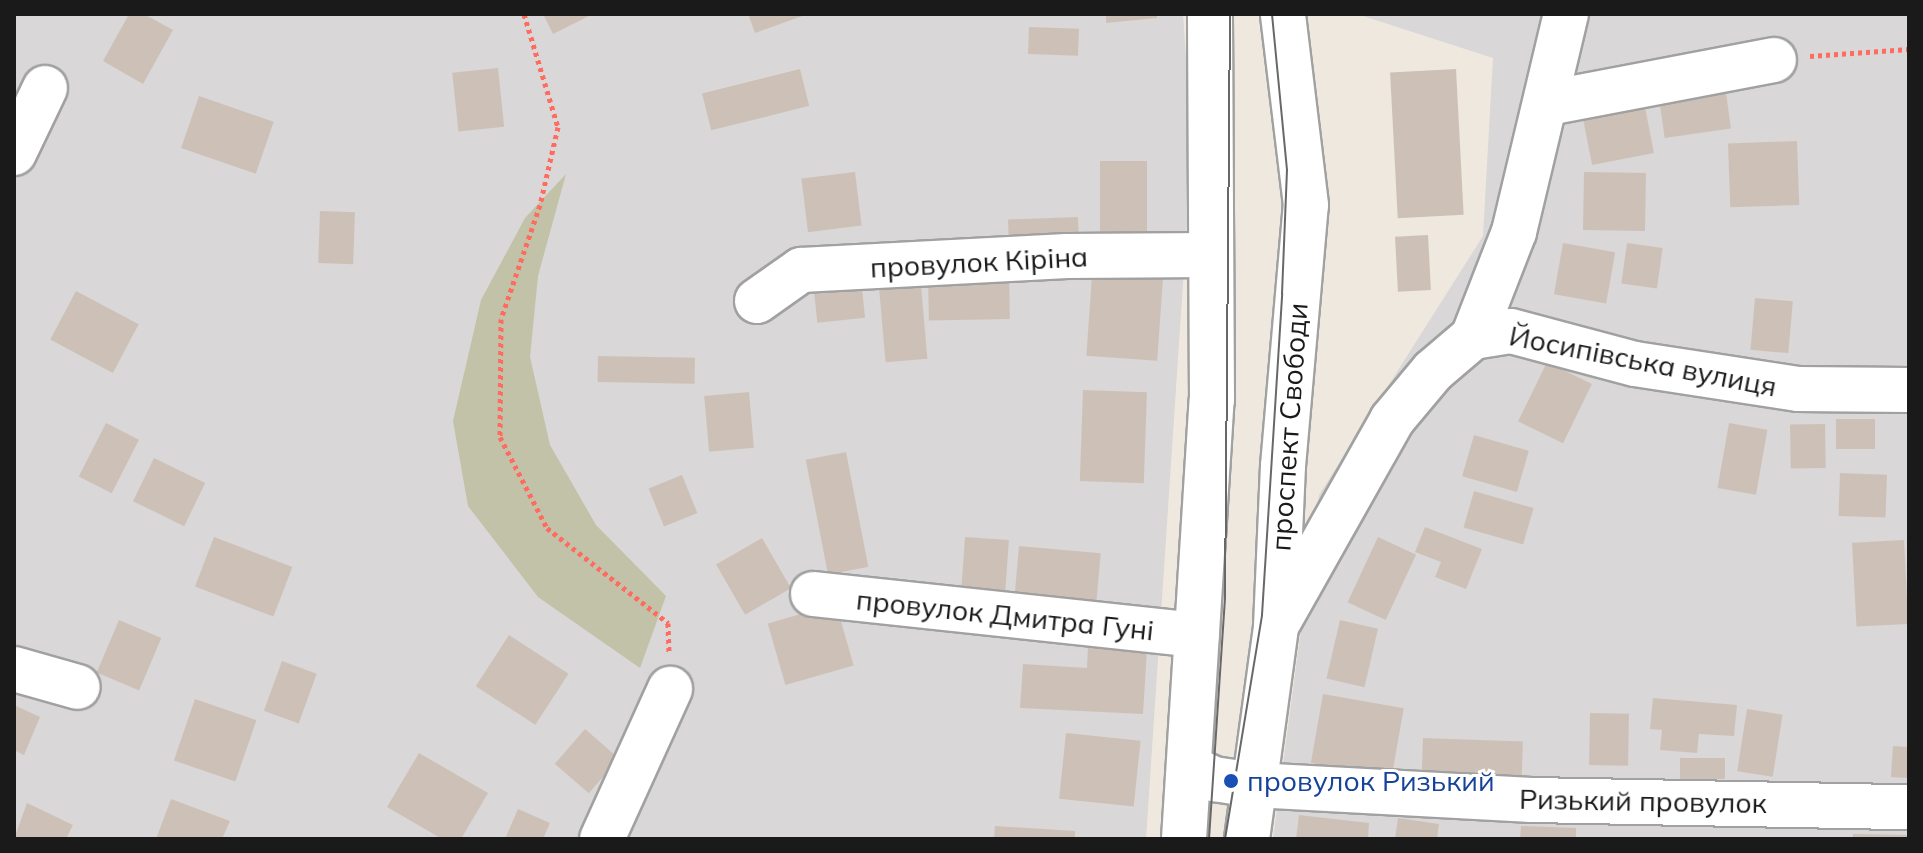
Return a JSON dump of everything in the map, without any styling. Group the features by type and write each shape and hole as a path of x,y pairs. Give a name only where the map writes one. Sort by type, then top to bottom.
{"street":[{"path":"1184,839 1212,400 1210,14"},
{"name":"проспект Свободи","path":"1247,839 1276,626 1283,466 1306,205 1283,14"},
{"path":"1276,626 1392,420 1433,371 1473,337 1514,232 1548,103 1566,14"},
{"path":"1548,103 1774,60"},
{"path":"14,153 45,88"},
{"name":"провулок Кіріна","path":"757,301 801,270 1067,256 1211,255"},
{"name":"Йосипівська вулиця","path":"1473,337 1511,331 1635,364 1798,389 1909,390"},
{"name":"провулок Дмитра Гуні","path":"813,594 1197,635"},
{"path":"14,669 78,687"},
{"path":"602,839 670,689"},
{"name":"Ризький провулок","path":"1189,767 1214,779 1254,785 1532,800 1909,807"}],"path":[{"path":"524,14 558,127 540,205 501,319 500,437 547,528 668,623"},
{"path":"1774,60 1909,49"}],"shaded area":[{"path":"14,14 1183,14 1192,148 1146,839 14,839"},
{"path":"1357,14 1909,14 1909,839 1273,839 1319,495 1483,236 1493,58"},
{"path":"566,174 538,276 530,357 550,445 596,525 666,596 640,668 538,597 468,506 453,421 481,300 525,218"}],"building":[{"path":"129,14 144,14 173,30 143,84 103,61"},
{"path":"543,14 593,14 553,34"},
{"path":"748,14 808,14 755,33"},
{"path":"1106,14 1157,14 1157,18 1106,23"},
{"path":"1029,27 1079,29 1078,56 1028,54"},
{"path":"498,68 504,127 458,131 452,73"},
{"path":"800,69 809,106 711,130 702,93"},
{"path":"1456,69 1464,215 1398,218 1390,72"},
{"path":"1725,86 1731,129 1665,138 1659,95"},
{"path":"199,96 274,122 256,174 181,148"},
{"path":"1644,102 1654,153 1592,165 1582,114"},
{"path":"1797,141 1799,205 1730,207 1728,143"},
{"path":"1100,161 1147,161 1147,245 1100,245"},
{"path":"855,172 862,226 808,232 801,179"},
{"path":"1584,172 1646,173 1645,231 1583,230"},
{"path":"320,211 355,212 353,264 318,263"},
{"path":"1078,217 1079,244 1009,246 1008,219"},
{"path":"1428,235 1431,290 1398,292 1395,237"},
{"path":"1563,243 1615,252 1606,303 1554,294"},
{"path":"1627,243 1663,248 1657,289 1621,284"},
{"path":"1093,261 1164,266 1157,361 1086,356"},
{"path":"1009,270 1010,319 929,320 928,271"},
{"path":"920,274 927,359 886,362 878,278"},
{"path":"861,279 865,318 817,323 813,284"},
{"path":"76,291 139,324 113,373 50,340"},
{"path":"1755,298 1793,301 1788,353 1750,350"},
{"path":"598,356 695,358 695,384 598,382"},
{"path":"1547,362 1592,384 1563,443 1518,421"},
{"path":"1083,390 1147,392 1144,483 1080,481"},
{"path":"749,392 754,448 709,452 704,396"},
{"path":"1836,419 1875,419 1875,449 1836,449"},
{"path":"106,423 139,440 112,493 79,476"},
{"path":"1729,423 1767,430 1756,495 1718,488"},
{"path":"1825,424 1826,468 1791,469 1790,425"},
{"path":"1474,435 1529,451 1517,492 1462,476"},
{"path":"846,452 868,567 828,575 806,460"},
{"path":"154,458 205,483 184,526 133,501"},
{"path":"1840,473 1887,475 1885,518 1838,516"},
{"path":"682,475 697,513 664,527 649,488"},
{"path":"1474,491 1534,508 1523,545 1464,528"},
{"path":"1425,527 1482,549 1466,589 1435,577 1441,562 1415,552"},
{"path":"214,537 292,567 273,617 195,586"},
{"path":"965,537 1009,540 1004,605 960,602"},
{"path":"1378,537 1416,555 1386,620 1348,602"},
{"path":"762,538 791,588 745,615 716,564"},
{"path":"1904,540 1908,624 1856,627 1852,543"},
{"path":"1019,546 1101,553 1096,610 1014,603"},
{"path":"836,604 854,666 785,685 768,624"},
{"path":"119,620 161,638 139,690 97,672"},
{"path":"1340,620 1378,629 1365,687 1327,678"},
{"path":"509,635 569,674 535,725 476,686"},
{"path":"1088,646 1147,649 1143,714 1020,708 1023,664 1087,668"},
{"path":"282,661 317,674 299,723 264,711"},
{"path":"1323,694 1404,708 1392,777 1311,763"},
{"path":"1653,698 1737,705 1734,736 1699,734 1697,753 1660,750 1662,730 1650,729"},
{"path":"195,699 256,720 235,782 174,760"},
{"path":"14,705 40,717 24,755 14,750"},
{"path":"1747,709 1783,715 1773,777 1737,771"},
{"path":"1590,713 1629,714 1628,766 1589,765"},
{"path":"585,729 619,759 589,793 555,764"},
{"path":"1066,733 1141,741 1134,806 1059,799"},
{"path":"1423,738 1523,741 1522,777 1422,774"},
{"path":"1893,746 1909,747 1907,778 1891,777"},
{"path":"419,753 488,793 461,839 442,839 387,807"},
{"path":"1680,758 1725,758 1725,779 1680,779"},
{"path":"171,799 230,821 222,839 156,839"},
{"path":"27,803 73,825 66,839 14,839"},
{"path":"518,809 550,823 543,839 505,839"},
{"path":"1299,815 1369,823 1368,839 1296,839"},
{"path":"1398,818 1439,824 1437,839 1395,839"},
{"path":"995,826 1075,831 1075,839 994,839"},
{"path":"1521,826 1576,828 1576,839 1520,839"},
{"path":"1853,834 1909,835 1909,839 1853,839"}],"tram line":[{"path":"1209,839 1225,598 1230,14"},
{"path":"1225,839 1262,615 1282,294 1287,170 1272,14"}],"place":[{"name":"провулок Ризький","path":"1231,781"}]}
